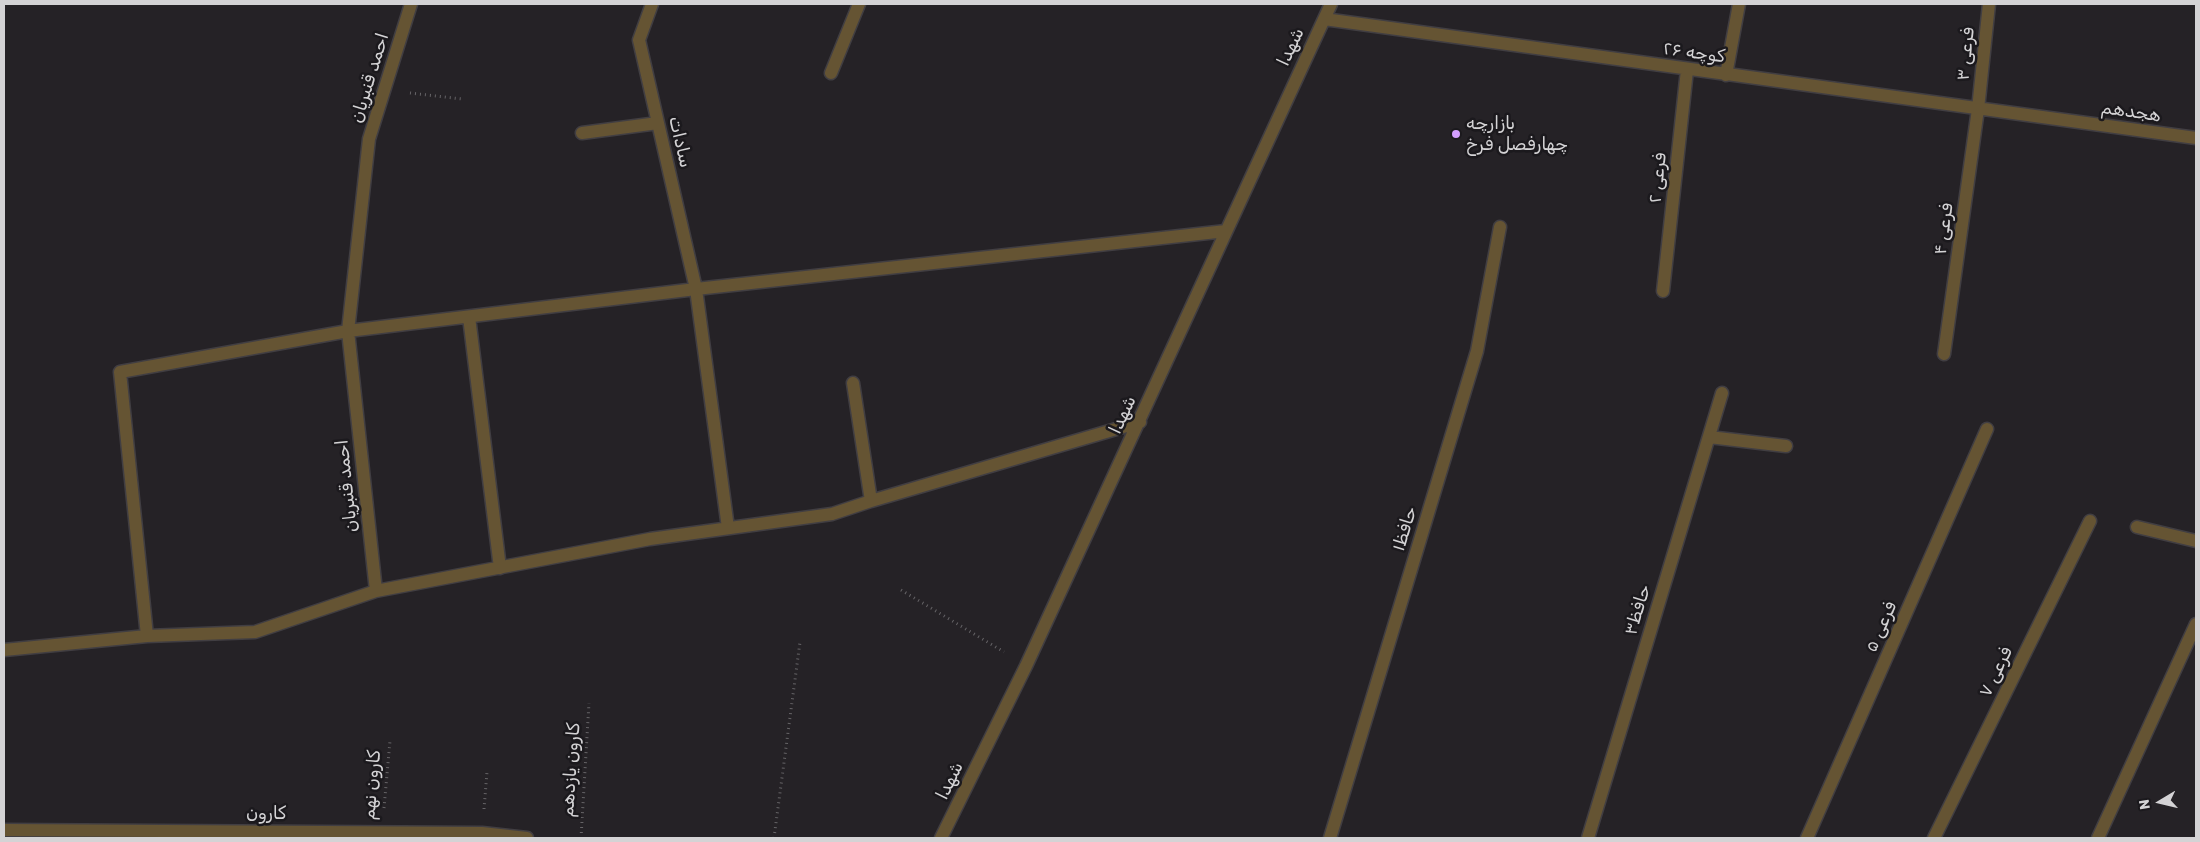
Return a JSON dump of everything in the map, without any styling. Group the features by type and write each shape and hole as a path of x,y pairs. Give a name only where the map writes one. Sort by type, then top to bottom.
{"street":[{"name":"احمد قنبریان","path":"376,591 348,331 369,138 411,4"},
{"name":"سادات","path":"652,4 639,40 696,289 728,528"},
{"path":"831,73 859,4"},
{"name":"شهدا","path":"941,838 1026,666 1140,422 1330,4"},
{"path":"1726,75 1739,4"},
{"name":"فرعی ۳","path":"1978,109 1989,4"},
{"name":"کوچه ۲۶","path":"1324,19 2061,120"},
{"name":"فرعی ۲","path":"1663,291 1687,70"},
{"name":"فرعی ۴","path":"1944,354 1978,109"},
{"name":"هجدهم","path":"2061,120 2196,138"},
{"path":"582,133 658,123"},
{"name":"حافظ۱","path":"1330,838 1477,351 1500,228"},
{"path":"146,636 120,372 348,331 696,289 1226,231"},
{"path":"469,317 500,568"},
{"path":"853,383 871,501"},
{"name":"حافظ۳","path":"1588,838 1722,393"},
{"path":"4,650 146,636 255,632 376,591 650,539 832,514 1140,422"},
{"name":"فرعی ۵","path":"1807,838 1986,430"},
{"path":"1709,437 1786,446"},
{"name":"فرعی ۷","path":"1934,838 2090,521"},
{"path":"2137,527 2196,541"},
{"path":"2098,838 2196,624"},
{"name":"کارون","path":"4,830 482,833 527,838"}],"path":[{"path":"384,90 462,99"},
{"path":"901,590 1026,666"},
{"path":"774,838 800,642"},
{"name":"کارون یازدهم","path":"581,838 589,703"},
{"name":"کارون نهم","path":"382,832 390,741"},
{"path":"482,833 487,772"}],"place":[{"name":"بازارچه چهارفصل فرخ","path":"1456,134"}]}
